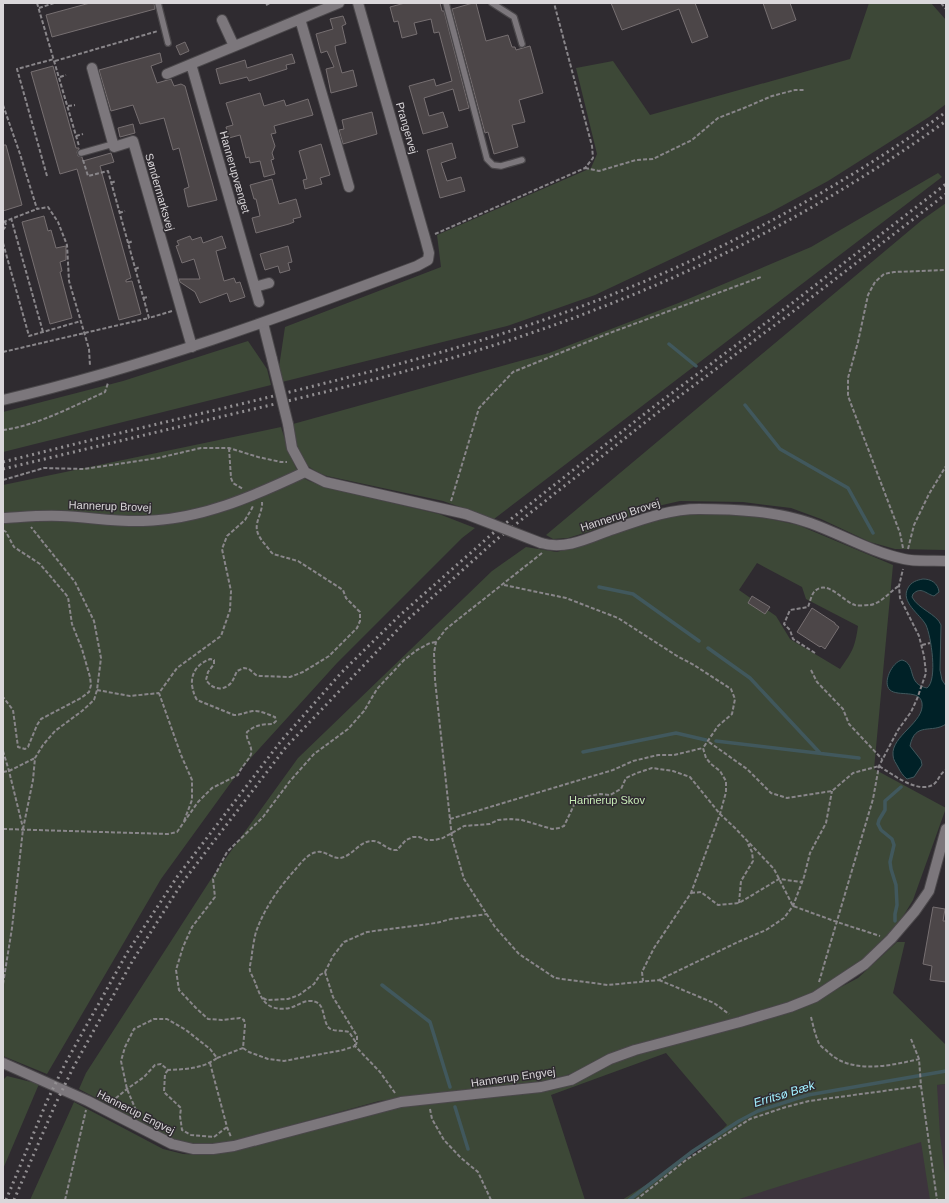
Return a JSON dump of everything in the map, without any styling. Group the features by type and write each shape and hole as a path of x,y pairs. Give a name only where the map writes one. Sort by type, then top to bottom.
{"street":[{"path":"167,74 339,3"},
{"name":"Prangervej","path":"263,323 417,266 428,260 429,253 425,238 358,3"},
{"path":"300,19 349,187"},
{"path":"222,20 234,46"},
{"name":"Hannerupvænget","path":"191,64 259,302"},
{"path":"92,68 113,144"},
{"name":"Søndermarksvej","path":"113,144 114,147 133,141 192,347"},
{"path":"255,287 269,283"},
{"path":"3,400 91,377 192,347 263,323 288,424 292,448 304,472"},
{"name":"Hannerup Brovej","path":"3,518 23,516 60,516 142,521 162,520 200,513 253,496 304,472 325,482 466,514 551,546 566,545 674,510 752,510 809,523 887,555 905,559 946,560"},
{"name":"Hannerup Engvej","path":"3,1063 88,1101 172,1144 193,1149 213,1149 234,1146 401,1102 541,1087 571,1080 610,1059 635,1050 740,1022 790,1007 815,997 864,964 891,940 915,911 929,891 946,829"}],"lane":[{"path":"158,3 168,43"},
{"path":"446,3 488,159 493,165 501,166 522,160"},
{"path":"492,3 514,17 522,44"},
{"path":"81,153 113,144"}],"path":[{"path":"37,3 88,176 108,171 149,318"},
{"path":"39,8 54,3"},
{"path":"266,5 270,3"},
{"path":"425,238 585,168 593,158 592,146 554,3"},
{"path":"941,3 946,9"},
{"path":"47,176 17,69 164,29"},
{"path":"60,77 66,75"},
{"path":"585,168 599,171 636,160 653,159 692,140 718,118 772,96 795,90 804,90"},
{"path":"3,105 37,209"},
{"path":"68,106 74,105"},
{"path":"76,136 83,134"},
{"path":"111,182 116,181"},
{"path":"3,230 6,226 4,221 37,209 48,207 58,222 67,245 68,281 89,348 91,377"},
{"path":"119,213 125,211"},
{"path":"11,218 43,332"},
{"path":"128,243 133,241"},
{"path":"3,245 29,336 81,321"},
{"path":"135,269 140,267"},
{"path":"905,559 900,533 848,396 848,378 858,342 868,295 875,282 884,274 894,272 946,270"},
{"path":"448,510 479,408 513,372 761,276"},
{"path":"9,279 13,278"},
{"path":"143,298 149,297"},
{"path":"3,352 149,318 180,308"},
{"path":"3,430 12,429 47,418 106,392 110,371"},
{"path":"3,480 44,468 84,469 158,458 201,448 229,448 281,462 298,462"},
{"path":"3,828 23,830 168,834 177,832 198,802 212,788 238,776 240,769 251,754 246,736 247,732 257,726 273,724 276,721 275,717 254,711 234,715 197,700 194,696 192,679 195,669 210,659 214,660 214,664 208,672 206,680 214,688 218,689 227,686 232,682 237,671 244,668 249,668 256,675 260,676 290,677 303,672 329,656 357,628 360,621 360,612 346,598 343,590 298,562 271,552 258,533 257,528 263,502 260,498 253,496 234,483 231,478 229,448"},
{"path":"815,997 873,799 879,766 898,730 911,712 926,673 922,645 900,598 899,586 914,525 929,494 946,466"},
{"path":"97,690 130,696 159,693 177,668 221,636 230,610 231,591 222,549 227,536 245,520 251,510 254,501 253,496"},
{"path":"3,772 9,771 35,758 55,731 94,700 97,690 101,658 94,621 75,582 23,516"},
{"path":"3,530 6,532 14,547 28,558 40,564 68,597 72,624 82,649 91,685 89,692 81,698 41,719 36,725 28,747 25,749 18,747 13,710 3,697"},
{"path":"551,546 446,629 436,642 434,653 435,680 451,832 464,879 496,927 520,954 555,978 608,985 659,980 766,930 784,918 793,906 802,882 810,853 826,823 832,791"},
{"path":"450,819 613,770 633,761 658,755 674,755 703,748 709,742 718,726 732,714 735,699 731,689 618,618 566,598 503,585"},
{"path":"815,653 793,639 790,630 784,624 790,610 808,606 813,594 822,587 828,588 856,605 864,605 882,600 899,586"},
{"path":"243,1048 244,1020 240,1018 222,1020 208,1018 189,1002 179,990 176,970 183,947 192,927 214,897 213,879 227,852 263,817 290,781 314,754 348,729 364,711 377,689 404,660 417,650 430,643 436,642"},
{"path":"922,645 930,643"},
{"path":"811,670 817,682 843,709 849,724 882,759"},
{"path":"159,693 181,756 192,780 192,800 183,824"},
{"path":"709,742 747,769 771,793 786,798 832,791 853,773 879,766 907,784 925,787 932,785 946,770"},
{"path":"643,981 642,972 654,948 691,893 720,814 726,792 726,781 720,771 706,758 703,748"},
{"path":"3,751 23,830"},
{"path":"3,984 12,928 23,830 33,780 35,758"},
{"path":"401,1102 380,1072 355,1046 355,1041 350,1032 330,1029 322,1008 316,1002 303,1002 294,1007 280,1009 270,1006 262,998 250,970 255,933 268,903 307,857 317,852 322,852 334,857 346,856 364,842 370,841 376,841 387,848 396,850 406,840 413,837 419,836 427,840 435,840 443,838 451,832 464,826 490,824 498,820 522,820 552,829 559,828 564,826 575,803 585,797 600,794 610,795 621,789 626,778 652,768 673,771 690,777 720,814 774,869 793,906 891,940"},
{"path":"739,903 741,881 743,876 751,867 753,861 752,852 746,841"},
{"path":"691,893 702,892 718,905 739,903 779,879 802,882"},
{"path":"262,998 267,1000 288,999 300,995 314,984 320,975 325,972 333,956 344,942 367,932 436,923 451,919 487,914"},
{"path":"325,972 333,997 357,1036 355,1046"},
{"path":"659,980 714,1003 740,1022"},
{"path":"811,1017 818,1042 831,1056 852,1065 872,1067 919,1059"},
{"path":"145,1131 127,1089 121,1061 125,1047 134,1029 154,1018 167,1019 186,1030 210,1049 217,1058"},
{"path":"911,1039 919,1059 918,1065 937,1200"},
{"path":"243,1048 249,1052 268,1059 284,1061 343,1050 355,1046"},
{"path":"102,1109 144,1077 155,1065 160,1064 168,1070 192,1069 210,1063 217,1058 243,1048"},
{"path":"210,1063 227,1127 234,1146"},
{"path":"168,1070 165,1074 164,1092 181,1108 180,1116 182,1130 190,1135 214,1137 227,1127"},
{"path":"636,1200 686,1160 750,1119 809,1100 921,1086"},
{"path":"428,1100 432,1119 444,1140 461,1158 478,1172 491,1200"},
{"path":"65,1200 88,1101"}],"shaded area":[{"path":"946,1084 946,1200 736,1200 937,1085"}],"green space":[{"path":"869,3 931,3 946,20 946,104 929,117 828,181 771,212 595,295 507,326 282,382 279,367 285,327 441,267 437,235 591,168 597,154 576,68 613,61 650,115 850,59"},
{"path":"938,173 942,177 494,519 443,501 327,476 310,467 301,457 296,443 293,424 549,353 681,302 811,247"},
{"path":"946,203 946,550 895,549 870,542 821,519 791,508 743,502 680,501 658,506 600,528 568,538 553,539 546,535 922,220"},
{"path":"248,341 267,369 271,385 3,452 3,412 123,381"},
{"path":"281,427 296,468 302,477 309,481 337,490 439,514 475,528 462,538 337,663 240,770 161,879 47,1074 3,1056 3,485"},
{"name":"Hannerup Skov","path":"734,514 765,518 798,525 893,565 874,769 946,808 913,900 899,923 881,944 863,960 825,986 801,998 629,1047 600,1058 576,1072 552,1080 379,1101 241,1139 212,1145 189,1144 175,1140 79,1089 86,1073 213,876 298,758 492,571 526,547 557,552 673,515","holes":["757,563 802,587 806,599 858,626 856,640 840,669 790,639 776,616 739,590"]},
{"path":"897,942 905,942 893,993 946,1045 946,1084 937,1085 940,1135 946,1181 946,1200 930,1200 921,1142 736,1200 622,1200 701,1150 727,1125 666,1053 551,1095 585,1200 30,1200 74,1102 163,1149 183,1154 206,1155 400,1107 547,1091 617,1061 803,1007 858,978"},
{"path":"7,1076 39,1084 3,1169 3,1080"}],"water":[{"path":"923,579 934,582 939,592 934,596 924,591 919,591 913,594 912,597 918,605 936,618 941,625 940,670 942,680 946,686 946,724 941,727 920,731 912,738 910,746 921,760 922,765 914,777 907,779 894,760 894,748 902,735 914,723 922,710 922,703 917,696 890,690 887,683 889,673 898,662 902,660 907,662 916,682 927,688 930,683 933,667 928,631 926,625 909,603 906,593 912,583"}],"building":[{"path":"90,3 154,3 155,9 52,37 46,15"},
{"path":"405,3 440,3 442,11 444,11 469,108 459,111 453,89 424,98 429,116 443,112 448,127 423,134 409,86 434,79 436,86 452,81 439,32 434,33 431,19 414,23 417,34 402,38 398,21 394,22 390,7"},
{"path":"476,3 486,41 508,35 512,47 515,47 516,50 530,46 543,93 519,100 525,122 512,125 518,147 494,154 488,132 485,133 452,9"},
{"path":"611,3 695,3 708,37 692,43 679,9 622,30"},
{"path":"763,3 790,3 796,20 772,29"},
{"path":"343,16 346,24 342,26 346,43 335,46 336,52 342,73 353,70 357,86 331,93 326,69 334,67 327,51 321,53 316,34 333,29 330,19"},
{"path":"185,42 189,51 180,55 176,46"},
{"path":"160,53 162,62 151,66 157,83 171,79 174,86 181,84 185,86 217,200 188,207 184,189 189,187 179,148 173,150 164,118 140,124 133,105 111,111 99,70"},
{"path":"292,54 295,63 286,65 287,69 249,81 247,77 220,84 216,69 245,60 247,68"},
{"path":"53,66 76,148 79,148 77,152 78,156 82,157 83,161 111,153 114,162 100,166 131,278 126,280 126,282 132,281 141,314 119,320 77,169 60,174 31,72"},
{"path":"260,93 264,106 284,100 286,106 308,99 313,115 274,126 276,133 271,134 275,146 272,153 274,159 271,160 275,174 264,177 260,161 250,163 249,157 246,158 240,135 229,138 226,127 233,125 226,103"},
{"path":"372,112 377,134 343,144 339,130 344,129 342,120"},
{"path":"133,124 135,133 120,137 118,128"},
{"path":"452,143 456,158 441,163 447,181 461,177 465,191 440,198 427,150"},
{"path":"321,144 330,175 320,178 322,184 305,189 303,180 307,179 299,151"},
{"path":"3,145 6,145 22,205 3,211"},
{"path":"272,179 279,204 296,199 301,217 293,219 294,222 289,224 256,233 252,218 260,216 256,199 254,199 250,185"},
{"path":"44,216 48,231 51,230 56,248 66,246 66,260 60,262 62,271 60,272 72,318 50,324 22,222"},
{"path":"190,236 192,240 201,237 203,243 222,236 226,248 216,251 224,281 234,278 236,283 240,282 245,297 230,302 227,293 200,303 195,292 180,282 179,279 200,279 194,259 182,263 176,246 179,245 177,241"},
{"path":"288,246 292,262 288,263 290,270 280,273 278,266 265,270 260,254"},
{"path":"752,596 770,607 765,614 748,603"},
{"path":"812,608 839,627 825,649 797,632"},
{"path":"933,907 945,909 943,921 946,921 946,982 930,980 932,966 923,964"}],"waterway":[{"path":"669,344 696,366"},
{"path":"745,405 780,449 848,488 873,533"},
{"path":"599,587 633,594 699,641"},
{"path":"708,648 750,678 820,753"},
{"path":"583,752 676,733 706,740"},
{"path":"716,741 859,758"},
{"path":"895,921 897,905 896,885 890,862 894,845 892,839 881,830 878,824 885,810 885,801 901,787"},
{"path":"382,985 430,1022 450,1087"},
{"name":"Erritsø Bæk","path":"629,1200 693,1151 739,1121 758,1111 808,1095 946,1071"},
{"path":"455,1107 468,1149"}],"railway":[{"path":"3,462 374,371 462,346 550,318 639,284 731,242 820,194 863,168 946,112"},
{"path":"3,469 376,379 465,354 554,325 643,291 688,271 778,226 864,176 946,121"},
{"path":"6,1200 47,1101 65,1064 127,953 177,877 281,741 341,673 399,616 492,534 652,408 791,304 946,184"},
{"path":"14,1200 55,1105 73,1068 133,960 182,883 286,747 405,622 497,539 657,413 795,310 946,194"}]}
